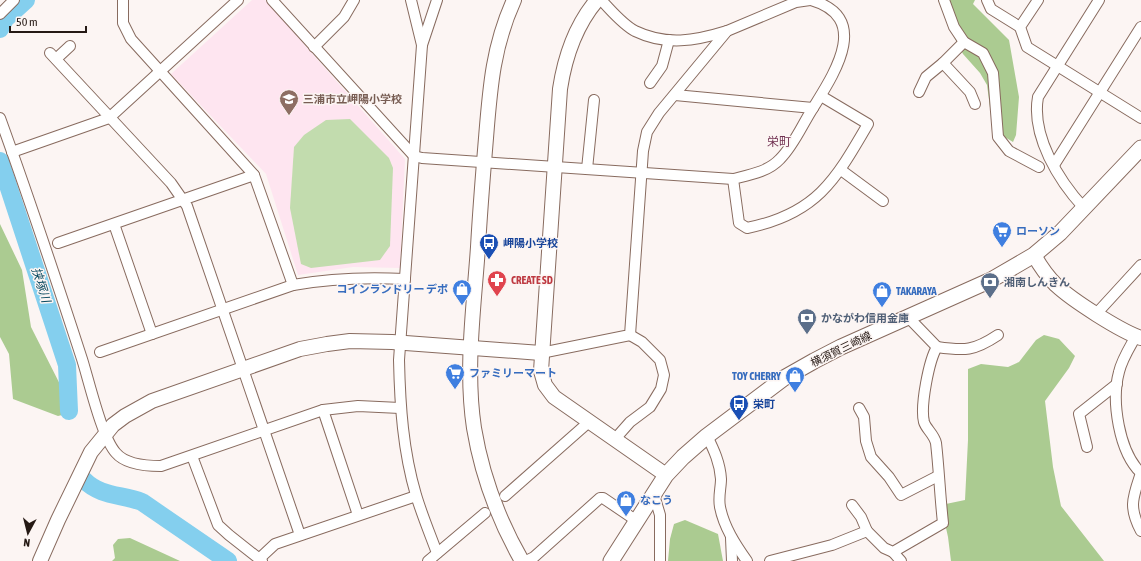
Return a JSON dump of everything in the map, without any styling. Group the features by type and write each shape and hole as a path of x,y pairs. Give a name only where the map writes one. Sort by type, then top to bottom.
{"main road":[{"name":"横須賀三崎線","path":"611,561 666,476 683,457 707,436 792,374 841,347 991,280 1034,255 1060,233 1141,148"}],"street":[{"path":"123,0 122,14 127,31 142,52 161,70 254,175 293,285"},
{"path":"12,152 109,118 238,0"},
{"path":"272,0 414,156 733,179 764,170 780,160 792,144 821,96 844,50 845,36 842,24 837,14 825,4 811,0 796,2 727,31 693,41 669,40 651,37 634,30 601,0"},
{"path":"314,47 344,17 354,0"},
{"path":"411,0 422,45"},
{"path":"437,0 422,45 401,343 400,408 407,454 416,496 437,553"},
{"path":"514,0 505,20 493,65 484,162 472,348 472,412 480,456 488,486 500,517 522,561"},
{"path":"597,0 582,20 575,34 564,66 560,89 541,353 542,378 549,391 666,476"},
{"path":"944,0 954,27 964,42 983,53 994,73 998,137 1009,151 1039,166"},
{"path":"986,0 991,9 1020,28 1027,47 1141,118"},
{"path":"1020,28 1038,0"},
{"path":"1084,208 1073,196 1054,165 1040,132 1036,107 1038,97 1099,0"},
{"path":"0,14 8,2"},
{"path":"1054,165 1141,27"},
{"path":"630,335 643,151 647,132 659,113 727,31"},
{"path":"650,82 662,66 669,40"},
{"path":"919,92 926,77 943,63 964,42"},
{"path":"70,46 53,56 171,183 184,200 300,535"},
{"path":"943,63 970,92 975,104"},
{"path":"675,95 813,108"},
{"path":"733,179 739,223 747,228 770,223 796,212 820,193 841,170 868,124 821,96"},
{"path":"587,169 594,100"},
{"path":"0,118 105,433 115,453 122,459 133,463 161,466 264,429 324,410 358,406 400,408"},
{"path":"841,170 882,201"},
{"path":"58,243 254,175"},
{"path":"114,224 152,334"},
{"path":"1034,255 1041,267 1056,285 1097,313 1139,337 1122,363 1117,384 1119,423 1125,449 1131,462 1141,473 1132,500 1135,520 1141,531"},
{"path":"1097,313 1141,265"},
{"path":"100,352 293,285 322,280 355,277 405,279"},
{"path":"908,317 937,347 961,350 974,349 998,335"},
{"path":"40,561 91,452 105,433 125,416 152,401 300,349 327,344 364,341 541,353 630,335 642,342 660,360 664,375 661,389 650,407 630,422 615,439"},
{"path":"893,552 943,523 936,441 924,423 928,372 932,354 937,347"},
{"path":"1087,447 1078,414 1117,384"},
{"path":"859,408 864,417 866,441 871,457 901,495 938,476"},
{"path":"324,410 358,515"},
{"path":"505,496 590,421"},
{"path":"707,436 716,455 719,467 720,506 731,538 747,561"},
{"path":"192,456 218,525 228,535 260,560 275,544 416,496"},
{"path":"654,495 660,515 660,561"},
{"path":"526,561 534,557 600,498 603,498 637,521"},
{"path":"852,505 861,517 867,531 884,548 893,552 901,561"},
{"path":"428,561 485,513"},
{"path":"770,561 832,545 867,531"},
{"path":"731,538 732,561"}],"shaded area":[{"name":"三浦市立岬陽小学校","path":"252,0 265,0 405,159 400,268 353,267 298,275 266,174 171,74"}],"green space":[{"path":"938,0 975,0 973,4 1009,40 1019,97 1016,135 1013,142 993,130 987,85 980,73 963,54"},
{"path":"350,119 389,158 393,168 390,246 380,260 311,268 301,264 290,208 294,147 304,135 326,120"},
{"path":"0,224 22,270 31,327 74,412 58,416 13,399 9,354 0,337"},
{"path":"1044,335 1059,339 1075,356 1069,368 1045,401 1053,467 1061,506 1104,561 951,561 948,537 941,505 965,500 968,440 968,369 981,364 1008,367 1019,362 1036,340"},
{"path":"685,520 718,534 723,561 668,561 670,539 674,524"},
{"path":"130,538 180,561 112,561 115,558 113,545 118,539"}],"waterway":[{"name":"挟塚川","path":"0,29 5,19 26,0"},
{"name":"挟塚川","path":"0,161 67,365 69,411"},
{"name":"挟塚川","path":"84,480 97,489 142,502 228,561"}],"place":[{"name":"三浦市立岬陽小学校","path":"289,116"},
{"name":"ローソン","path":"1002,248"},
{"name":"岬陽小学校","path":"489,260"},
{"name":"CREATE SD","path":"497,297"},
{"name":"湘南しんきん","path":"990,299"},
{"name":"コインランドリー デポ","path":"462,306"},
{"name":"TAKARAYA","path":"882,308"},
{"name":"かながわ信用金庫","path":"807,335"},
{"name":"ファミリーマート","path":"455,390"},
{"name":"TOY CHERRY","path":"795,393"},
{"name":"栄町","path":"739,421"},
{"name":"なこう","path":"626,517"}],"district":[{"name":"栄町","path":"779,142"}]}
